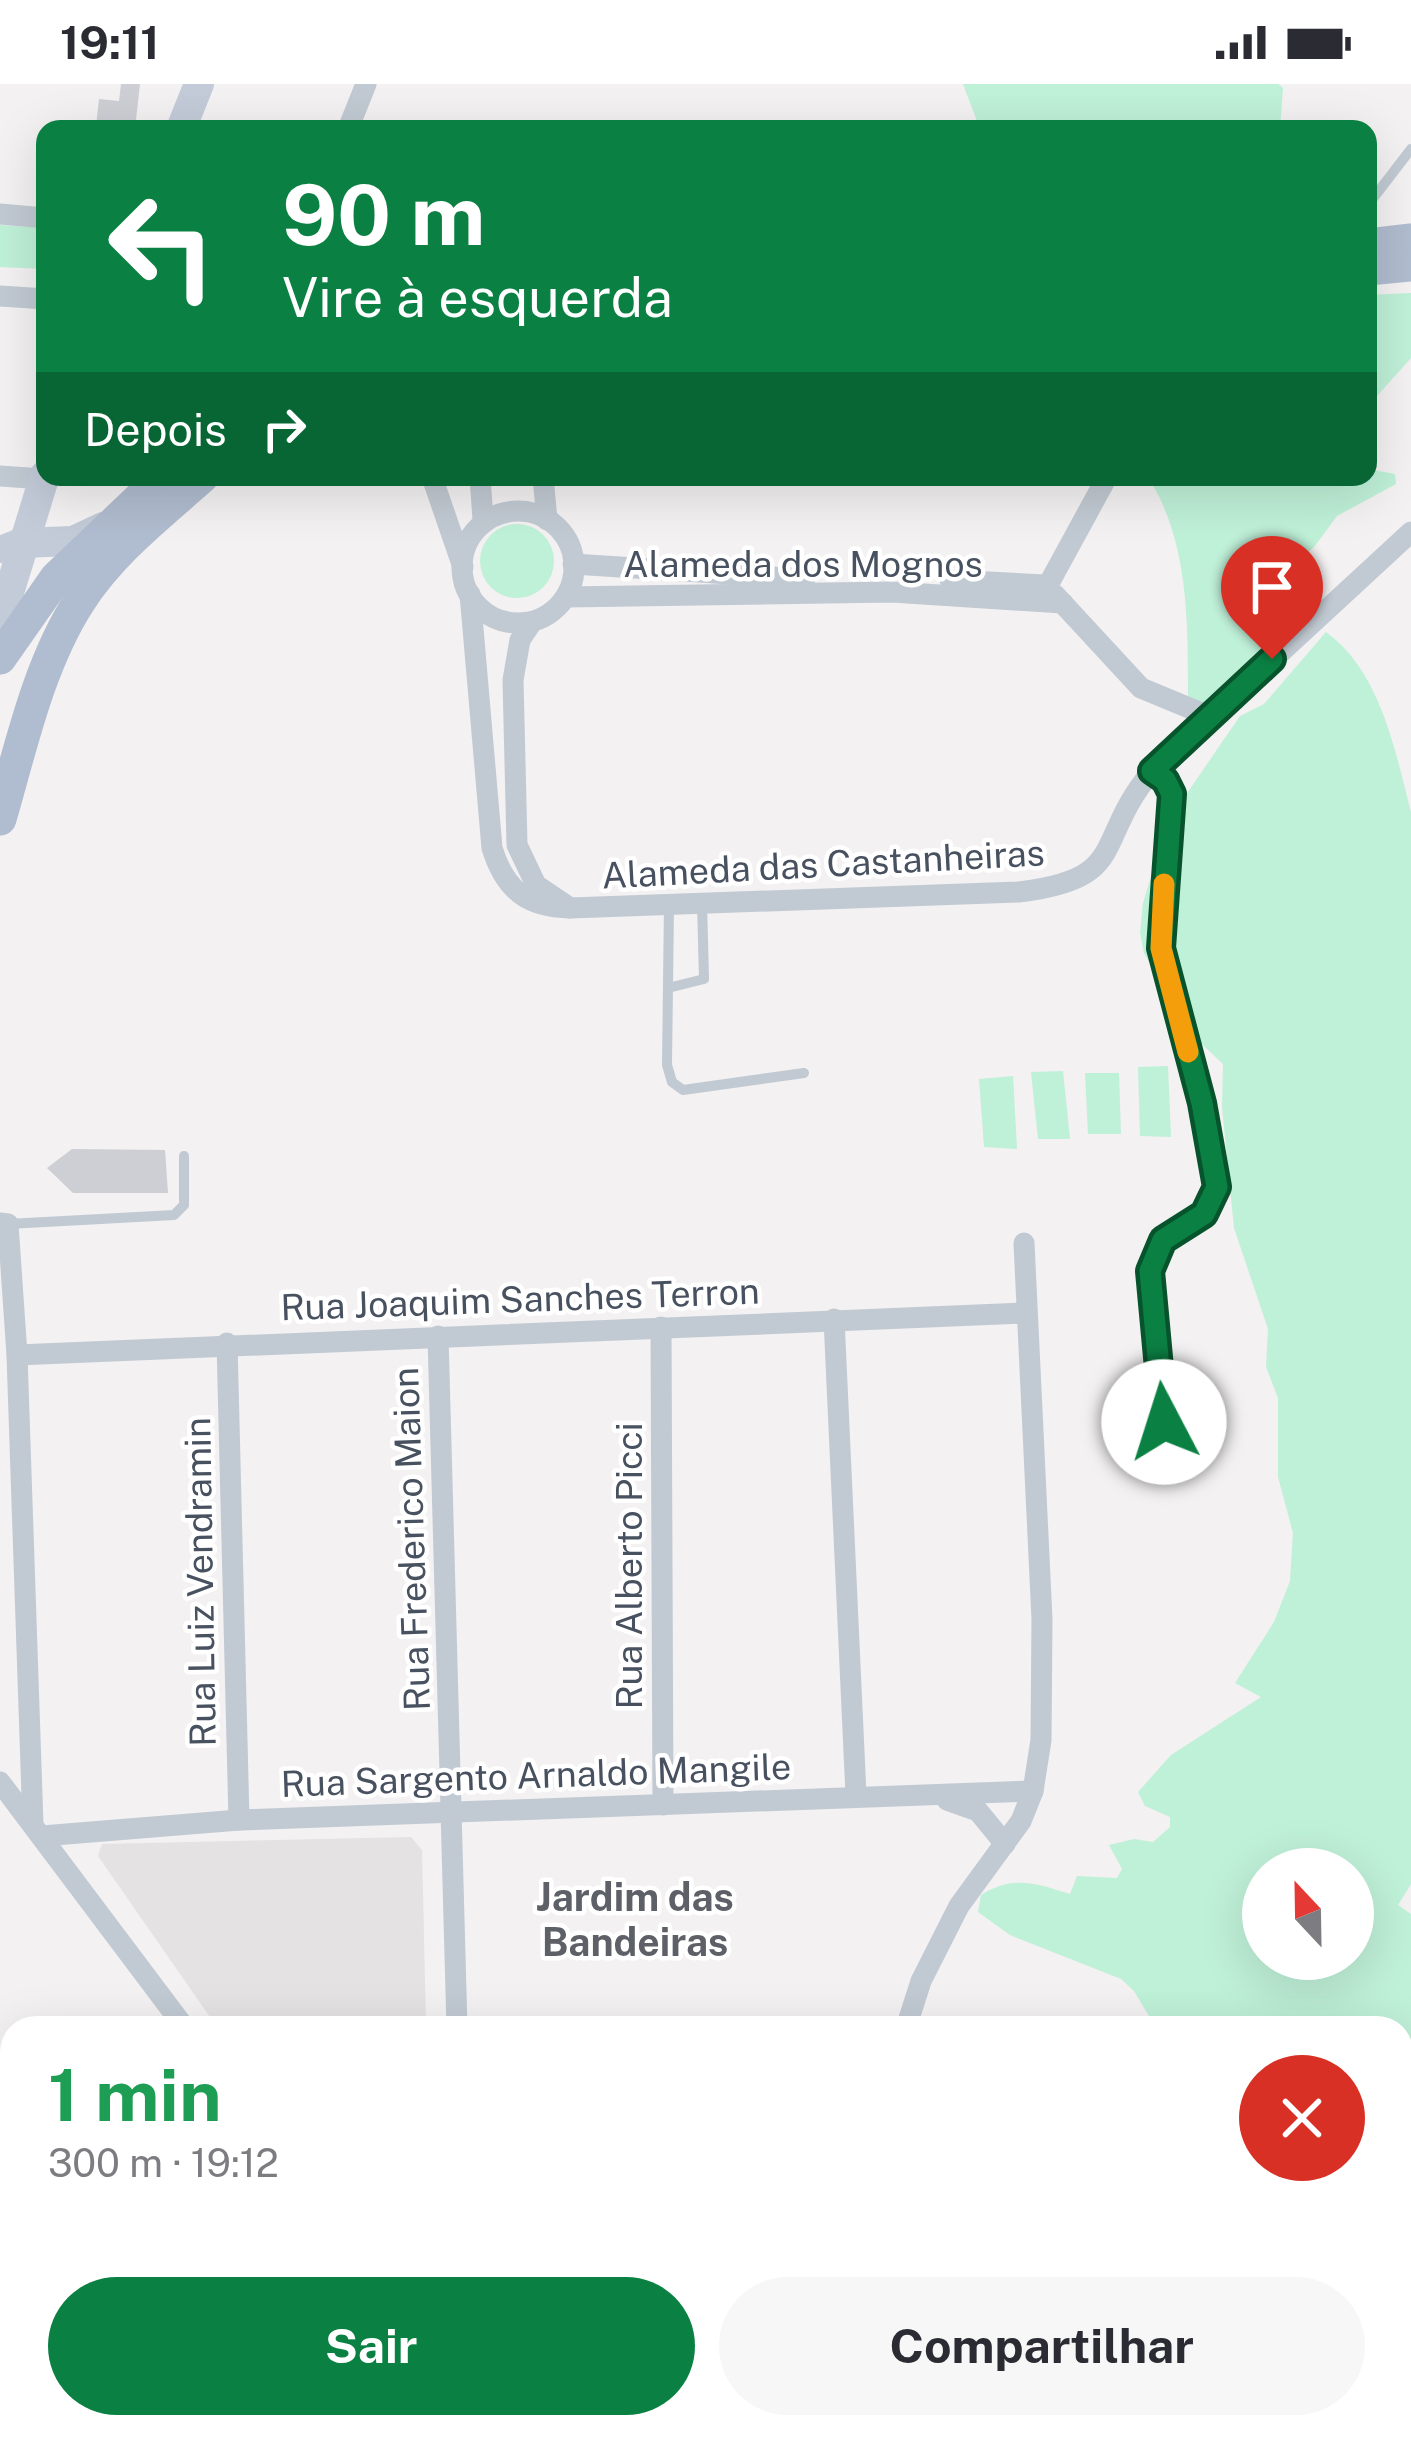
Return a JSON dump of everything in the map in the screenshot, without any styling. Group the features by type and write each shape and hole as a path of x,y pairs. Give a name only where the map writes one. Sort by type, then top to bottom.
{"main road":[{"path":"1377,244 1411,240"},
{"path":"1377,267 1411,265"},
{"path":"0,658 18,626 56,578 152,486"},
{"path":"0,819 40,685 76,605 127,544 192,486"}],"street":[{"path":"185,120 199,84"},
{"path":"352,120 366,84"},
{"path":"0,214 36,217"},
{"path":"0,296 36,298"},
{"path":"0,476 36,477"},
{"path":"0,622 10,547 40,486"},
{"path":"435,486 470,594 496,619 532,622 551,613 566,597 575,577 565,540 547,520 518,510 483,519"},
{"path":"464,569 466,549 483,519 481,486"},
{"path":"545,486 547,520"},
{"path":"1103,486 1050,596 1142,688 1210,716"},
{"path":"10,547 73,541 114,522"},
{"name":"Alameda das Castanheiras","path":"470,594 492,848 506,881 532,904 570,908 669,905 1063,887 1096,867 1127,801 1152,771 1411,532"},
{"name":"Alameda dos Mognos","path":"573,564 777,580 892,578 1050,596"},
{"name":"Alameda dos Mognos","path":"566,597 892,592 1050,596"},
{"name":"Alameda das Castanheiras","path":"532,622 520,640 513,680 517,845 536,885 570,908"},
{"path":"4,1223 17,1355 38,1830"},
{"path":"910,2016 921,1981 959,1906 1005,1844 1034,1791 1041,1740 1042,1618 1024,1244"},
{"name":"Rua Joaquim Sanches Terron","path":"17,1355 1026,1313"},
{"path":"834,1319 856,1795"},
{"name":"Rua Alberto Picci","path":"662,1328 663,1805"},
{"name":"Rua Frederico Maion","path":"438,1336 457,2016"},
{"name":"Rua Luiz Vendramin","path":"226,1343 239,1820"},
{"path":"0,1782 176,2016"},
{"name":"Rua Sargento Arnaldo Mangile","path":"38,1830 1034,1791"},
{"path":"929,1795 978,1811 1005,1844"}],"lane":[{"path":"1377,193 1411,149"},
{"path":"1152,771 1165,780 1172,794 1161,948 1202,1103 1217,1187 1204,1214 1163,1240 1150,1271 1164,1422"},
{"path":"668,988 704,979 702,903"},
{"path":"669,905 667,1065 672,1082 683,1090 804,1073"},
{"path":"4,1223 174,1214 184,1205 184,1156"}],"shaded area":[{"path":"411,1837 422,1850 426,2016 209,2016 98,1856 102,1844"}],"green space":[{"path":"963,84 1278,84 1283,88 1281,120 977,120"},
{"path":"0,225 36,227 36,269 0,267"},
{"path":"1411,293 1411,358 1377,396 1377,295"},
{"path":"1377,471 1395,474 1396,484 1337,516 1314,547 1291,565 1287,609 1270,649 1242,683 1205,706 1188,697 1183,583 1172,528 1153,486 1377,486"},
{"path":"517,524 543,535 554,561 543,587 517,598 491,587 480,561 491,535"},
{"path":"1326,632 1345,649 1383,714 1411,812 1411,1884 1398,1905 1411,1914 1411,2016 1149,2016 1121,1979 1010,1935 978,1912 981,1895 1003,1885 1035,1884 1070,1894 1077,1876 1117,1878 1122,1869 1109,1845 1134,1839 1153,1842 1170,1827 1170,1817 1145,1806 1138,1792 1171,1755 1261,1697 1235,1683 1274,1622 1290,1581 1293,1533 1278,1477 1278,1398 1266,1367 1268,1329 1234,1228 1222,1107 1223,1064 1186,1029 1144,953 1140,933 1143,903 1168,821 1240,716 1264,704"},
{"path":"1168,1066 1171,1137 1140,1136 1138,1067"},
{"path":"1063,1071 1070,1139 1038,1139 1031,1072"},
{"path":"1085,1073 1119,1073 1121,1134 1088,1134"},
{"path":"1013,1076 1017,1149 984,1147 979,1079"}],"building":[{"path":"121,84 140,84 136,120 97,120 99,99 119,101"},
{"path":"72,1149 165,1150 168,1193 73,1193 47,1168"}],"slow traffic":[{"path":"1164,884 1161,948 1188,1052"}],"district":[{"name":"Jardim das Bandeiras","path":"635,1920"}],"route":[{"path":"1164,1422 1150,1271 1163,1240 1204,1214 1217,1187 1202,1103 1161,948 1172,794 1165,780 1152,771 1272,659"}]}
